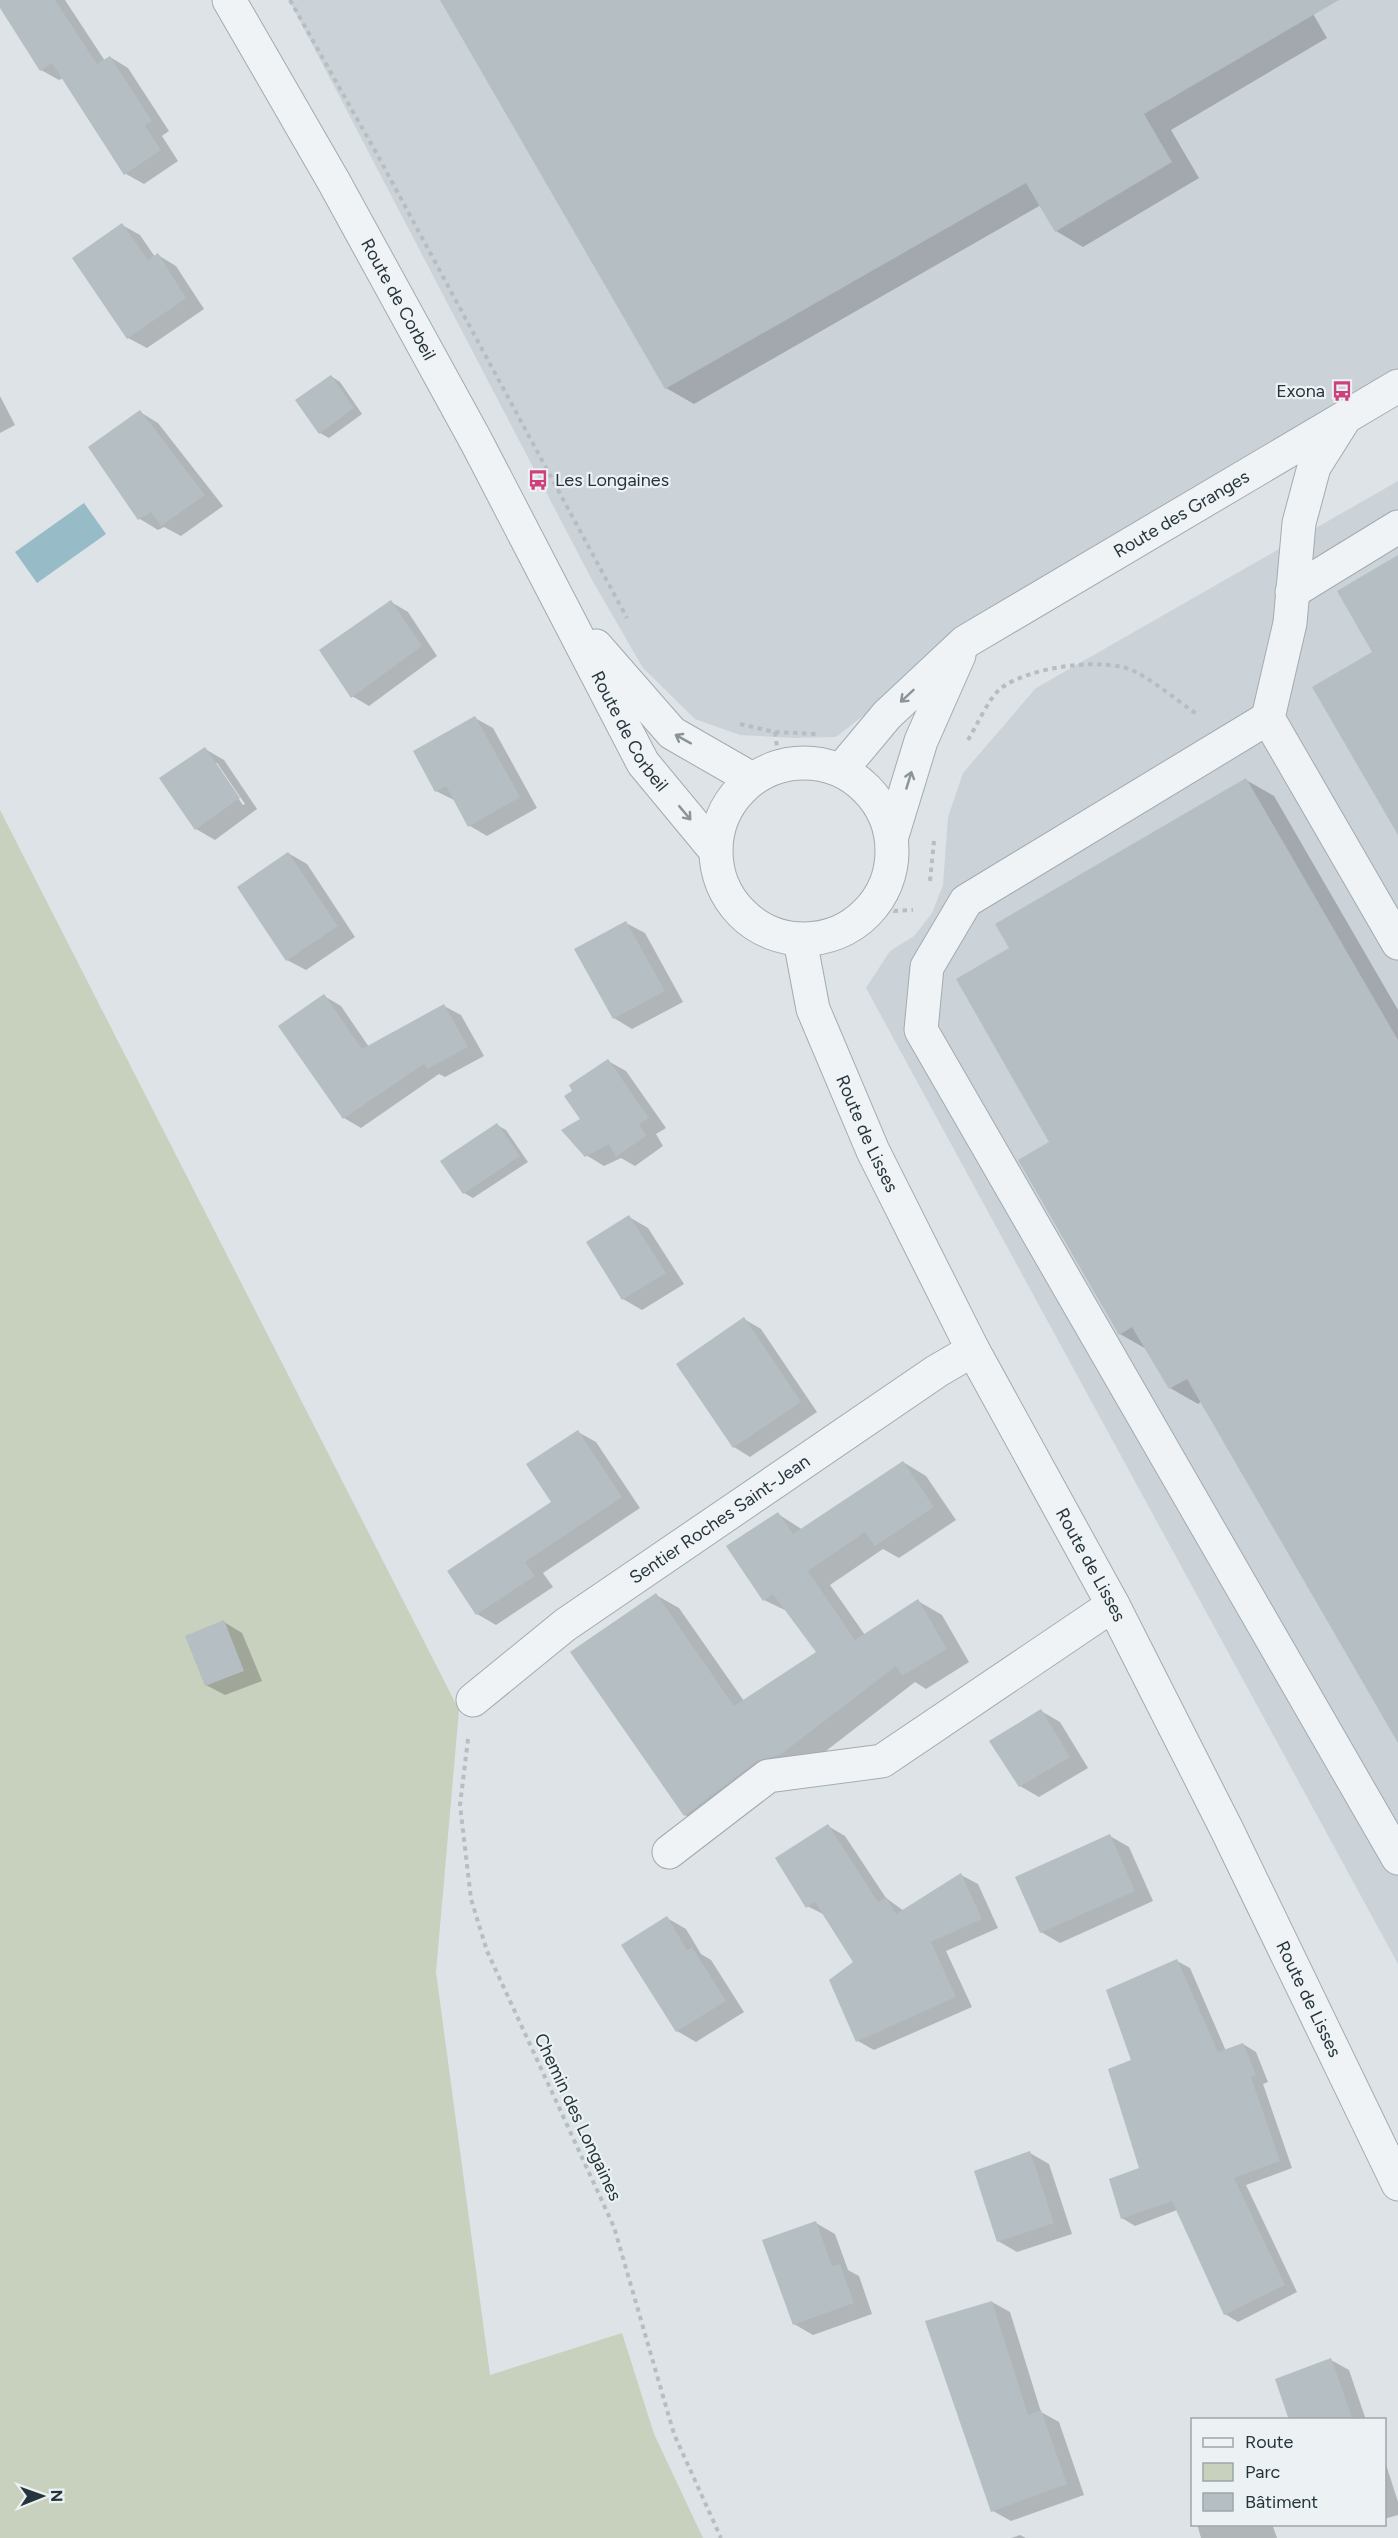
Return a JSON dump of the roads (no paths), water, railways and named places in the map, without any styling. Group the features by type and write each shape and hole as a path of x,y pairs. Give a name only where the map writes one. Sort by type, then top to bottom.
{"street":[{"name":"Route de Corbeil","path":"229,0 334,182 470,431 557,602 643,763 715,850"},
{"name":"Route des Granges","path":"841,770 887,715 965,642 1398,386"},
{"path":"1346,416 1314,466 1299,523 1290,623 1268,718 1398,943"},
{"path":"1292,592 1398,527"},
{"name":"Route de Corbeil","path":"557,602 672,733 752,779"},
{"path":"892,836 882,809 865,786 841,770 811,762 780,765 752,779 732,798 720,822 715,850 719,877 731,902 750,922 765,931 800,940 831,936 858,922 880,899 892,868 892,836 921,741 965,642"},
{"path":"1268,718 966,901 927,967 921,1030 1398,1858"},
{"name":"Route de Lisses","path":"800,940 813,1009 873,1151 973,1350 1113,1605 1227,1830 1398,2184"},
{"name":"Sentier Roches Saint-Jean","path":"473,1700 565,1625 937,1371 973,1350"},
{"path":"669,1851 768,1776 882,1761 1113,1605"}],"water":[{"path":"84,503 106,534 37,583 15,552"}],"place":[{"name":"Exona","path":"1342,391"},
{"name":"Les Longaines","path":"538,480"}]}
